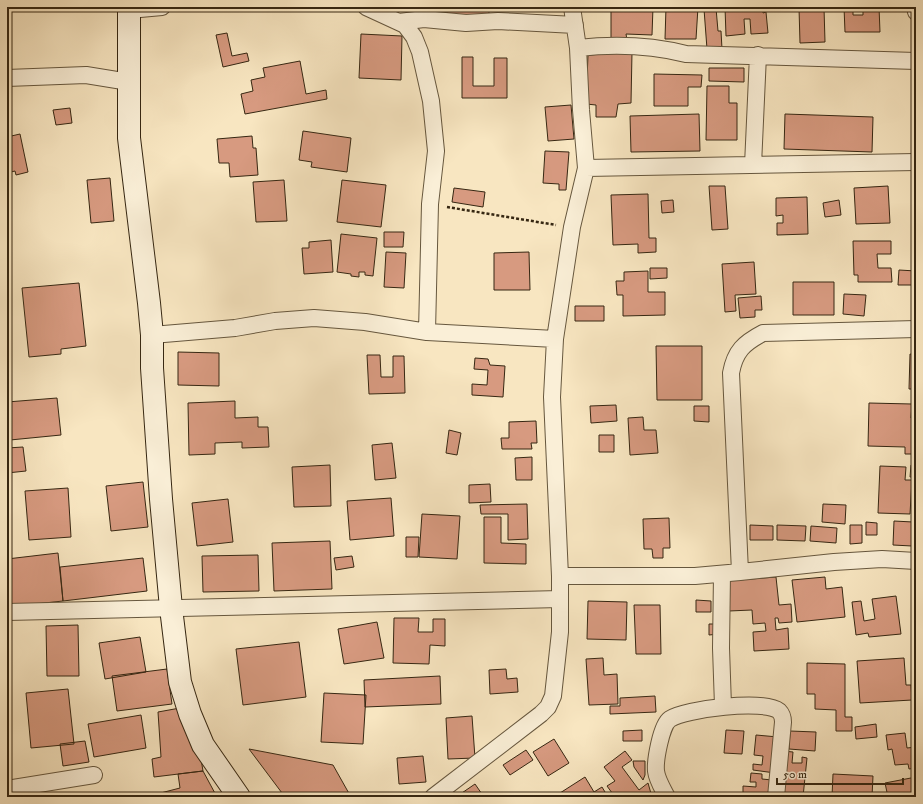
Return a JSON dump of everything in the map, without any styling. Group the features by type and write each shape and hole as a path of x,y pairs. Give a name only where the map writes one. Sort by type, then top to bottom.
{"main road":[{"path":"129,8 129,138 152,335 152,368 161,499 171,608 180,682 190,714 203,745 239,797"}],"street":[{"path":"129,8 162,7"},
{"path":"366,7 405,25 414,38 420,52 431,101 436,151 430,204 427,332"},
{"path":"433,797 541,714 548,706 553,696 560,632 560,576 552,397 555,339 572,227 586,168 578,48 572,7"},
{"path":"915,7 916,12"},
{"path":"398,22 424,19 466,23 498,21 575,25"},
{"path":"578,48 611,45 662,48 686,54 916,61"},
{"path":"753,165 758,55"},
{"path":"7,78 86,75 129,82"},
{"path":"586,168 916,162"},
{"path":"152,335 235,328 275,321 314,318 365,322 427,332 555,339"},
{"path":"740,572 731,373 733,361 738,350 751,339 763,333 916,329"},
{"path":"560,576 668,576 722,574 866,560 882,559 916,561"},
{"path":"722,574 721,648 723,706"},
{"path":"7,612 560,599"},
{"path":"667,797 661,786 656,771 659,746 664,727 669,720 678,715 723,706 771,707 779,711 782,716 783,722 776,797"},
{"path":"7,789 94,775"}],"path":[{"path":"430,204 572,227"}],"building":[{"path":"447,7 489,7 489,15 447,19"},
{"path":"611,7 653,7 652,35 626,34 627,40 611,39"},
{"path":"666,7 698,7 696,39 665,39"},
{"path":"725,7 763,7 763,13 766,12 768,33 751,34 750,19 744,19 745,34 726,36"},
{"path":"844,7 853,7 853,15 863,15 863,7 879,7 880,32 845,32"},
{"path":"716,8 718,31 721,31 722,49 707,49 704,9"},
{"path":"799,8 824,8 825,42 800,43"},
{"path":"227,33 232,56 247,53 249,61 223,67 216,35"},
{"path":"361,34 402,36 401,80 359,78"},
{"path":"632,52 631,103 618,104 616,117 596,117 596,105 586,104 588,55"},
{"path":"462,57 473,57 473,86 494,86 494,58 507,58 507,98 462,98"},
{"path":"300,61 306,94 326,90 327,99 245,114 241,94 253,91 251,80 265,77 263,68"},
{"path":"709,68 744,68 744,82 709,81"},
{"path":"654,74 702,75 701,87 688,87 688,106 654,106"},
{"path":"707,86 729,86 729,103 737,103 737,140 706,140"},
{"path":"571,105 574,139 548,141 545,107"},
{"path":"70,108 72,123 56,125 53,110"},
{"path":"699,114 700,151 631,152 630,116"},
{"path":"785,114 873,117 872,152 784,149"},
{"path":"303,131 351,138 347,172 311,167 312,162 299,160"},
{"path":"20,134 28,172 16,175 15,171 7,173 7,137"},
{"path":"252,136 253,148 256,148 258,175 230,177 229,163 219,163 217,139"},
{"path":"545,151 569,152 566,190 559,190 559,184 543,183"},
{"path":"110,178 114,221 91,223 87,180"},
{"path":"284,180 287,221 256,222 253,182"},
{"path":"342,180 386,185 381,227 337,222"},
{"path":"709,186 725,186 728,229 712,230"},
{"path":"888,186 890,223 856,224 854,188"},
{"path":"454,188 485,192 483,207 452,202"},
{"path":"648,194 649,238 656,238 656,252 638,253 638,244 613,245 611,195"},
{"path":"807,197 808,234 777,235 777,223 783,223 783,215 776,216 776,198"},
{"path":"673,200 674,212 662,213 661,201"},
{"path":"839,200 841,215 825,217 823,203"},
{"path":"384,232 404,232 403,247 384,247"},
{"path":"341,234 377,238 373,276 365,275 365,272 359,272 359,277 337,272"},
{"path":"331,240 333,272 304,274 302,248 309,248 309,242"},
{"path":"853,241 891,241 891,254 877,254 878,268 891,268 892,282 858,282 858,275 854,275"},
{"path":"386,252 406,253 404,288 384,287"},
{"path":"529,252 530,290 494,290 494,253"},
{"path":"754,262 756,294 735,295 736,311 725,312 722,264"},
{"path":"650,268 667,268 667,278 650,279"},
{"path":"899,270 916,271 916,285 898,285"},
{"path":"648,271 648,292 665,292 665,315 623,316 623,295 617,295 616,281 624,281 624,272"},
{"path":"793,282 834,282 834,315 793,315"},
{"path":"79,283 86,346 61,349 61,354 29,357 22,288"},
{"path":"844,294 866,295 864,316 843,314"},
{"path":"761,296 762,310 755,310 755,317 740,318 738,298"},
{"path":"575,306 604,306 604,321 575,321"},
{"path":"656,346 702,346 702,400 657,400"},
{"path":"178,352 219,353 219,386 178,385"},
{"path":"910,354 916,355 916,389 909,389"},
{"path":"367,355 380,355 381,377 393,377 393,356 404,356 405,393 369,394"},
{"path":"475,358 488,359 490,365 505,366 503,397 472,395 472,384 487,385 488,370 474,369"},
{"path":"57,398 61,435 10,440 7,402"},
{"path":"235,401 235,418 258,417 258,427 268,427 269,447 242,448 242,442 215,443 215,454 189,455 188,403"},
{"path":"869,403 912,404 911,418 916,418 916,454 905,454 905,447 868,446"},
{"path":"616,405 617,421 591,423 590,406"},
{"path":"694,406 709,406 709,422 694,421"},
{"path":"643,417 644,430 656,430 658,453 630,455 628,418"},
{"path":"536,421 537,443 531,443 532,449 502,449 501,438 509,438 509,422"},
{"path":"449,430 461,433 457,455 446,453"},
{"path":"599,435 614,435 614,452 599,452"},
{"path":"392,443 396,478 375,480 372,445"},
{"path":"23,447 26,471 7,473 7,448"},
{"path":"532,457 532,480 516,480 515,458"},
{"path":"330,465 331,506 294,507 292,467"},
{"path":"911,465 916,465 916,477 910,477"},
{"path":"880,466 906,467 905,480 912,480 910,514 878,513"},
{"path":"143,482 148,527 111,531 106,486"},
{"path":"490,484 491,502 469,503 469,485"},
{"path":"68,488 71,537 29,540 25,491"},
{"path":"391,498 394,536 350,540 347,501"},
{"path":"228,499 233,542 197,546 192,503"},
{"path":"527,504 528,539 508,540 508,514 481,514 480,505"},
{"path":"823,504 846,505 845,524 822,522"},
{"path":"422,514 460,516 457,559 419,557"},
{"path":"484,517 501,517 501,543 526,544 526,564 484,563"},
{"path":"669,518 670,548 663,548 663,558 653,558 652,549 644,549 643,519"},
{"path":"894,521 913,522 912,546 893,545"},
{"path":"866,522 877,523 877,535 866,535"},
{"path":"750,525 773,526 773,540 750,540"},
{"path":"777,525 806,526 805,541 777,540"},
{"path":"850,525 862,525 862,543 850,544"},
{"path":"811,526 837,528 836,543 810,541"},
{"path":"406,537 419,537 418,557 406,557"},
{"path":"330,541 332,589 274,591 272,543"},
{"path":"58,553 63,601 7,607 7,559"},
{"path":"258,555 259,591 203,592 202,556"},
{"path":"352,556 354,567 336,570 334,558"},
{"path":"143,558 147,591 63,601 60,567"},
{"path":"776,577 779,605 791,604 792,622 779,623 778,618 775,618 776,630 788,628 789,649 754,651 753,632 766,631 765,623 753,624 752,610 729,611 726,581"},
{"path":"825,577 826,589 842,587 845,617 797,622 792,580"},
{"path":"896,596 901,634 869,637 868,633 856,635 852,602 861,601 864,621 875,619 872,599"},
{"path":"696,600 711,601 711,612 696,612"},
{"path":"588,601 627,602 626,640 587,639"},
{"path":"634,605 660,605 661,654 636,654"},
{"path":"394,618 419,618 418,632 433,632 433,619 445,619 445,646 430,645 429,664 393,663"},
{"path":"377,622 384,658 344,664 338,629"},
{"path":"709,624 719,624 719,634 709,635"},
{"path":"78,625 79,676 47,676 46,626"},
{"path":"140,637 146,672 105,679 99,643"},
{"path":"299,642 306,697 243,705 236,649"},
{"path":"603,658 604,675 617,674 618,704 589,705 586,659"},
{"path":"904,658 906,685 911,685 912,700 860,703 857,661"},
{"path":"807,663 845,664 845,717 852,717 852,731 836,731 836,710 815,709 815,694 807,694"},
{"path":"167,669 172,704 117,711 112,676"},
{"path":"506,669 507,679 517,678 518,692 490,694 489,670"},
{"path":"440,676 441,704 365,707 364,680"},
{"path":"68,689 74,744 31,748 26,693"},
{"path":"324,693 366,695 363,744 321,742"},
{"path":"655,696 656,712 610,714 610,706 620,706 620,698"},
{"path":"180,708 200,753 203,771 154,777 152,759 161,757 158,712"},
{"path":"141,715 146,748 94,757 88,724"},
{"path":"472,716 475,758 448,759 446,718"},
{"path":"876,724 877,737 856,739 855,727"},
{"path":"642,730 642,741 623,741 623,731"},
{"path":"726,730 744,731 742,754 724,753"},
{"path":"790,731 816,732 815,751 789,749"},
{"path":"905,733 907,748 916,747 916,768 909,769 908,764 895,765 892,749 888,750 886,735"},
{"path":"756,735 778,737 775,773 753,770 753,764 762,765 763,756 754,755"},
{"path":"554,739 569,763 548,776 533,752"},
{"path":"85,741 89,762 63,766 60,744"},
{"path":"249,749 333,765 351,797 285,797"},
{"path":"526,750 533,760 510,775 503,765"},
{"path":"625,751 632,760 622,767 639,790 648,783 652,797 630,797 627,794 623,797 615,797 607,786 615,781 604,767"},
{"path":"783,751 793,752 792,763 802,763 802,757 807,758 803,797 779,795"},
{"path":"423,756 426,782 399,784 397,758"},
{"path":"633,761 645,761 645,775 643,780 634,767"},
{"path":"203,771 217,797 145,797 180,788 178,774"},
{"path":"751,773 762,774 762,779 772,780 771,797 743,797 743,786 756,787 756,782 750,782"},
{"path":"833,774 873,776 872,797 832,797"},
{"path":"585,777 594,792 602,787 608,797 562,797 560,793"},
{"path":"916,777 916,797 888,797 885,783"},
{"path":"475,784 484,797 456,797"}]}
